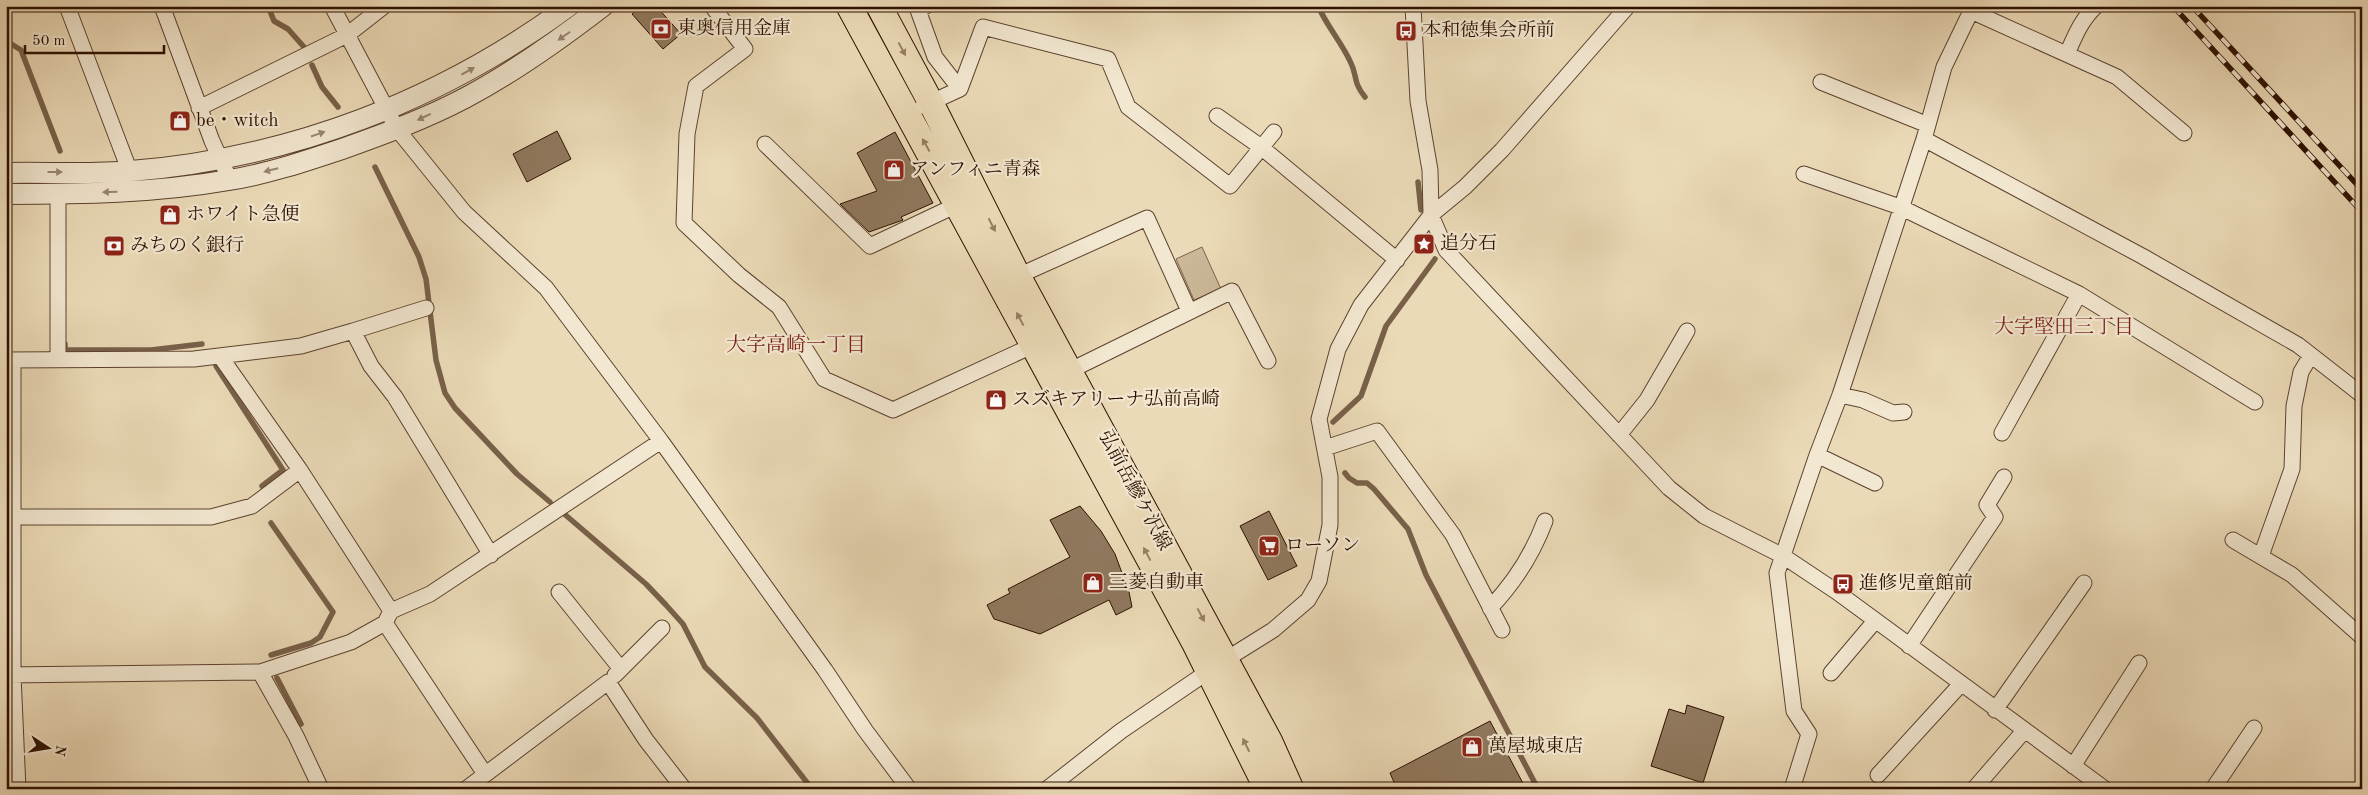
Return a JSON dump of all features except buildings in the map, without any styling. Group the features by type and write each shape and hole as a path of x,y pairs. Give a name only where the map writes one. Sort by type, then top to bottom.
{"main road":[{"path":"849,6 908,112 968,200 1034,345 1217,665 1267,789"},
{"name":"弘前岳鰺ケ沢線","path":"879,6 931,103 968,200 1018,276 1069,371 1217,665 1270,742 1292,789"}],"street":[{"path":"67,6 130,172"},
{"path":"162,6 199,108 230,180"},
{"path":"332,6 397,129 464,212 546,288 661,441 826,670 864,730 909,789"},
{"path":"199,108 347,36 384,6"},
{"path":"6,172 130,172 220,160 301,140 388,111 446,83 494,56 569,6"},
{"path":"6,194 143,191 230,180 309,160 397,129 464,99 518,67 603,6"},
{"path":"712,6 745,49 696,86 687,134 684,223 739,275 779,307 824,379 893,410 1034,345"},
{"path":"926,6 918,10 935,57 960,89"},
{"path":"1413,6 1418,101 1430,170 1431,215 1446,250 1669,488 1704,516 1783,556 2105,789"},
{"path":"1047,789 1121,731 1217,665 1274,630 1308,600 1319,581 1330,525 1330,477 1319,419 1338,349 1361,304 1431,215 1465,187 1502,150 1628,6"},
{"path":"2067,54 2076,32 2087,15 2096,6"},
{"path":"1792,789 1809,734 1794,711 1777,572 1817,455 1840,395 1926,132 1944,67 1971,8 2117,77 2184,133"},
{"path":"908,112 960,89 983,27 1108,59 1128,107 1230,186 1274,132"},
{"path":"1821,82 1926,132 2298,345 2362,395"},
{"path":"1217,116 1262,147 1397,260"},
{"path":"765,144 870,246 968,200"},
{"path":"1804,174 1900,207 2079,294 2255,402"},
{"path":"58,194 58,360"},
{"path":"1018,276 1147,218 1189,311"},
{"path":"1069,371 1232,291 1268,361"},
{"path":"2002,433 2079,294"},
{"path":"18,789 10,675 10,360 194,358 301,346 426,308"},
{"path":"1619,435 1647,400 1686,330"},
{"path":"353,331 371,366 395,397 491,555"},
{"path":"2261,556 2292,469 2294,406 2301,372 2311,355"},
{"path":"220,356 300,470 485,774"},
{"path":"1840,395 1863,400 1893,413 1904,412"},
{"path":"1325,448 1377,431 1453,535 1502,630"},
{"path":"10,675 260,672 351,642 388,617 430,594 491,555 661,441"},
{"path":"1817,455 1875,483"},
{"path":"9,517 211,517 252,506 300,470"},
{"path":"1909,646 1995,517 1987,505 2004,477"},
{"path":"1490,608 1507,590 1532,550 1545,521"},
{"path":"2233,540 2292,575 2362,637"},
{"path":"1995,710 2084,583"},
{"path":"559,592 621,669"},
{"path":"1831,673 1875,621"},
{"path":"466,789 608,682 662,628"},
{"path":"2073,766 2139,663"},
{"path":"260,672 296,736 321,789"},
{"path":"608,682 646,740 684,789"},
{"path":"1878,775 1960,684"},
{"path":"2213,789 2254,728"},
{"path":"1974,789 2024,731"}],"shaded area":[{"path":"1202,247 1221,289 1194,300 1176,259"}],"waterway":[{"path":"268,6 274,21 288,29 304,47"},
{"path":"1318,6 1346,54 1352,66 1358,87 1365,97"},
{"path":"6,38 8,42 21,50 60,151"},
{"path":"312,65 322,87 338,107"},
{"path":"375,167 419,257 426,279 436,360 445,393 455,408 517,474 550,502"},
{"path":"1418,182 1421,210"},
{"path":"1333,422 1361,396 1386,326 1435,259"},
{"path":"65,344 65,350 151,350 202,344"},
{"path":"216,366 283,470 262,486"},
{"path":"1345,473 1357,483 1367,483 1374,489 1408,529 1426,575 1538,789"},
{"path":"562,512 646,584 666,605 683,624 705,667 757,718 812,789"},
{"path":"271,523 333,612 320,637 311,643 271,655"},
{"path":"277,678 301,724"}],"railway":[{"path":"2173,6 2362,212"},
{"path":"2192,6 2362,190"}],"place":[{"name":"東奥信用金庫","path":"661,29"},
{"name":"本和徳集会所前","path":"1406,31"},
{"name":"be・witch","path":"180,121"},
{"name":"アンフィニ青森","path":"894,170"},
{"name":"ホワイト急便","path":"170,215"},
{"name":"追分石","path":"1424,244"},
{"name":"みちのく銀行","path":"114,246"},
{"name":"スズキアリーナ弘前高崎","path":"996,400"},
{"name":"ローソン","path":"1269,546"},
{"name":"三菱自動車","path":"1093,583"},
{"name":"進修児童館前","path":"1843,584"},
{"name":"萬屋城東店","path":"1472,747"}],"district":[{"name":"大字堅田三丁目","path":"2064,328"},
{"name":"大字高崎一丁目","path":"796,346"}]}
